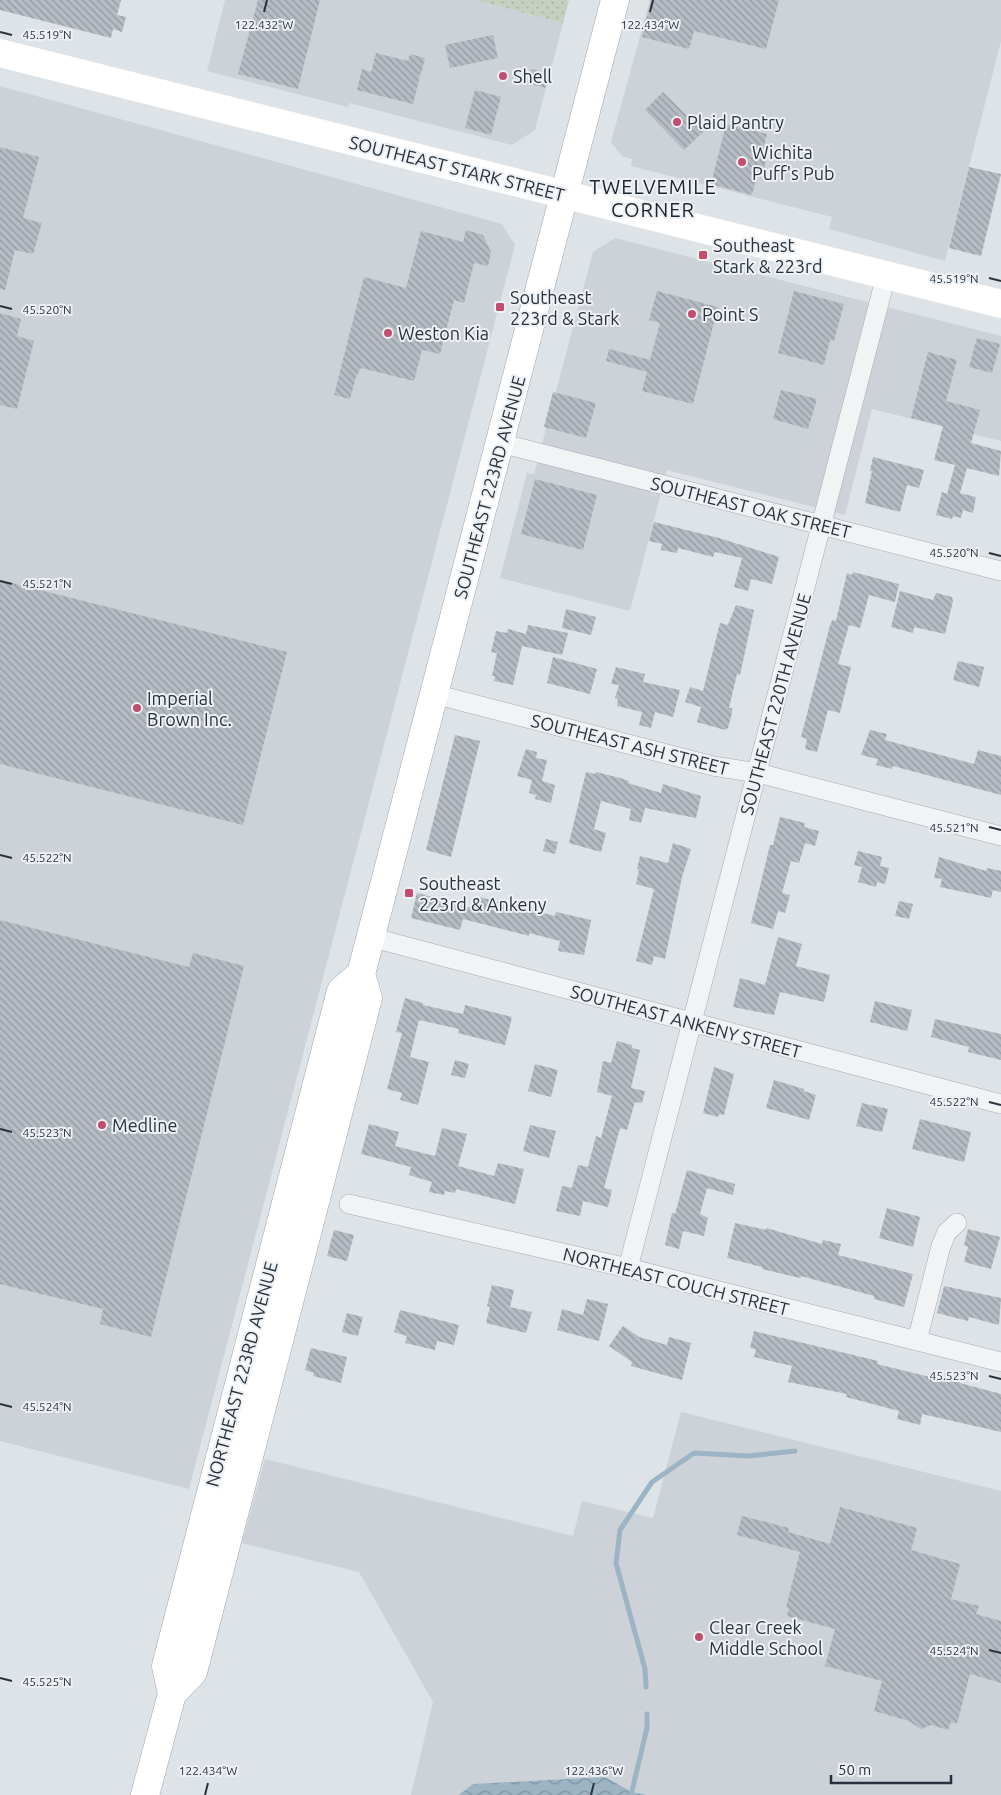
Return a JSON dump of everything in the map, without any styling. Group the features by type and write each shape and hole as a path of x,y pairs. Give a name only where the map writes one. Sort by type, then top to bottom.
{"main road":[{"name":"SOUTHEAST 223RD AVENUE","path":"361,974 615,0"},
{"name":"SOUTHEAST STARK STREET","path":"0,53 1001,304"},
{"name":"NORTHEAST 223RD AVENUE","path":"145,1795 172,1694 166,1666 324,1055 341,991 361,974 368,998 193,1672 172,1694"}],"street":[{"name":"SOUTHEAST 220TH AVENUE","path":"628,1268 886,276"},
{"name":"SOUTHEAST OAK STREET","path":"500,443 1001,571"},
{"name":"SOUTHEAST ASH STREET","path":"434,694 713,766 758,773 1001,836"},
{"name":"SOUTHEAST ANKENY STREET","path":"370,938 1001,1104"},
{"name":"NORTHEAST COUCH STREET","path":"349,1204 628,1268 1001,1362"},
{"path":"917,1341 941,1246 947,1232 957,1223"}],"shaded area":[{"path":"225,0 475,0 563,23 535,130 512,145 349,103 348,107 207,71"},
{"path":"650,0 1001,0 1001,41 945,261 829,229 832,217 631,166 632,159 622,156 611,142"},
{"path":"0,86 502,224 515,245 189,1489 0,1441"},
{"path":"615,238 1001,336 1001,441 872,409 845,515 667,470 630,611 500,578 527,473 534,474 593,252"},
{"name":"Clear Creek Middle School","path":"681,1412 1001,1491 1001,1795 411,1795 433,1702 359,1572 242,1543 265,1459 573,1536 582,1501 653,1518"}],"green space":[{"path":"475,0 569,0 563,23"}],"water":[{"path":"605,1777 632,1792 647,1795 459,1795 473,1784"}],"building":[{"path":"0,0 121,0 117,15 126,17 122,32 113,29 111,38 0,10"},
{"path":"258,0 320,0 298,89 238,74"},
{"path":"651,0 779,0 766,49 694,31 689,49 642,37"},
{"path":"493,35 498,58 450,68 445,45"},
{"path":"376,53 408,61 410,54 425,58 421,74 418,75 420,76 413,104 357,90 362,69 371,72"},
{"path":"531,69 549,73 545,88 527,83"},
{"path":"475,90 501,97 491,135 465,128"},
{"path":"663,92 703,132 684,150 645,110"},
{"path":"726,124 767,134 762,154 767,155 764,169 759,167 752,195 711,184"},
{"path":"0,147 39,157 23,218 42,223 33,254 15,250 5,290 0,289"},
{"path":"969,167 1001,174 981,256 949,248"},
{"name":"Weston Kia","path":"466,230 483,235 491,252 488,266 474,263 464,303 454,300 440,354 422,350 414,381 361,368 356,377 350,399 334,395 364,277 406,288 421,231 463,242"},
{"path":"657,291 718,307 693,404 642,391 647,372 606,361 609,349 650,360 660,323 649,320"},
{"path":"794,291 844,304 834,341 830,340 824,365 778,353"},
{"path":"0,313 21,319 17,336 34,341 17,409 0,405"},
{"path":"977,338 1000,344 992,373 969,367"},
{"path":"928,352 957,360 946,401 980,410 971,443 1001,451 999,476 967,468 960,493 976,497 973,513 963,510 961,518 953,516 952,519 936,515 942,492 947,494 955,465 934,460 943,426 911,418"},
{"path":"781,390 817,399 808,429 773,419"},
{"path":"553,392 596,403 586,438 544,427"},
{"path":"873,457 924,470 919,488 907,485 900,512 865,503"},
{"path":"535,479 597,495 583,550 521,534"},
{"path":"654,522 719,538 779,557 772,584 751,579 748,591 734,587 742,558 715,552 713,557 678,548 677,553 661,550 662,544 649,541"},
{"path":"853,572 899,584 895,602 869,595 860,628 849,625 838,664 851,667 840,713 828,710 817,752 805,749 807,739 801,737 829,629 832,620 836,621 847,573 852,575"},
{"name":"Imperial Brown Inc.","path":"0,580 287,652 243,825 0,764"},
{"path":"900,591 933,600 936,593 952,597 953,601 945,634 914,627 913,633 891,627"},
{"path":"736,605 754,610 740,675 737,674 729,708 732,708 732,713 728,728 725,730 697,722 701,707 685,702 690,687 703,691 720,623 728,625"},
{"path":"566,609 596,617 591,635 562,628"},
{"path":"528,625 568,633 562,655 522,646 513,685 494,681 495,676 492,676 497,653 491,652 496,631 507,633 508,629 526,634"},
{"path":"553,657 597,669 590,694 547,683"},
{"path":"958,661 984,667 979,687 953,680"},
{"path":"616,667 645,674 643,682 680,690 673,717 655,712 651,728 639,725 642,712 617,706 618,699 615,698 619,685 611,684"},
{"path":"870,730 887,734 885,740 974,764 978,750 1001,756 1001,795 893,766 892,769 876,765 878,759 861,755"},
{"path":"455,735 480,741 451,857 426,850"},
{"path":"526,749 537,752 536,758 547,760 542,781 555,785 551,803 535,799 536,795 529,793 532,780 517,776"},
{"path":"586,772 595,774 596,772 620,778 629,781 628,783 661,793 663,784 701,796 696,818 645,808 641,823 629,820 631,809 601,801 594,829 606,833 601,852 569,843"},
{"path":"780,817 805,823 804,827 819,831 815,846 805,843 799,863 791,861 782,893 790,895 785,913 778,911 773,929 751,923 770,845 773,845"},
{"path":"546,839 558,842 555,854 543,851"},
{"path":"673,843 691,849 682,877 665,959 654,956 652,965 636,961 654,889 636,884 639,870 637,869 640,856 668,863"},
{"path":"858,851 882,857 880,866 889,868 885,884 877,882 876,887 858,882 862,867 854,865"},
{"path":"939,857 986,871 987,868 1001,871 1001,892 993,890 991,898 940,887 942,879 934,878"},
{"path":"417,893 476,909 479,897 555,916 556,912 591,920 584,955 558,951 560,941 529,933 529,936 463,919 460,930 411,918"},
{"path":"899,901 913,904 909,919 895,916"},
{"name":"Medline","path":"0,920 189,967 193,953 244,966 151,1337 100,1324 103,1309 0,1284"},
{"path":"778,937 802,944 796,966 830,975 824,1002 780,992 774,1015 733,1007 740,978 765,985"},
{"path":"405,998 423,1003 423,1005 463,1014 465,1005 512,1017 505,1045 458,1033 459,1029 419,1020 410,1057 429,1062 418,1105 400,1100 402,1093 387,1089 402,1033 396,1032"},
{"path":"875,1001 912,1010 907,1031 870,1022"},
{"path":"935,1019 1001,1034 1001,1060 968,1052 969,1047 931,1037"},
{"path":"617,1041 632,1045 632,1048 640,1050 631,1088 645,1091 642,1103 635,1102 627,1130 620,1128 604,1188 612,1190 608,1207 583,1201 580,1216 556,1211 562,1186 572,1188 578,1165 588,1167 596,1136 601,1138 612,1096 597,1092 603,1061 611,1063"},
{"path":"455,1060 469,1064 465,1078 451,1075"},
{"path":"535,1064 558,1070 551,1097 528,1091"},
{"path":"714,1067 734,1074 724,1115 719,1114 718,1117 703,1113"},
{"path":"774,1080 804,1089 804,1091 816,1095 809,1120 766,1108"},
{"path":"862,1103 888,1109 882,1132 856,1126"},
{"path":"920,1119 971,1132 964,1162 912,1149"},
{"path":"369,1124 399,1132 395,1146 435,1156 442,1128 467,1134 458,1166 494,1176 498,1163 524,1169 515,1204 456,1189 455,1193 445,1191 444,1195 429,1192 432,1182 409,1175 411,1167 361,1154"},
{"path":"530,1125 556,1131 549,1158 523,1151"},
{"path":"687,1170 735,1184 733,1195 707,1188 700,1214 708,1218 704,1236 683,1231 679,1249 665,1245 672,1213 675,1214"},
{"path":"887,1208 920,1217 913,1247 879,1238"},
{"path":"735,1223 766,1230 766,1228 822,1244 823,1240 841,1244 838,1255 913,1274 904,1307 874,1299 874,1296 801,1276 800,1278 762,1269 762,1267 727,1258"},
{"path":"968,1229 1000,1237 991,1269 964,1262 968,1247 964,1245"},
{"path":"334,1230 354,1235 347,1261 327,1256"},
{"path":"492,1285 514,1290 510,1307 532,1312 526,1333 486,1323 490,1307 487,1306"},
{"path":"944,1286 1001,1298 999,1325 969,1317 968,1321 937,1313"},
{"path":"587,1299 608,1304 599,1341 557,1330 562,1309 583,1315"},
{"path":"400,1310 459,1325 454,1345 437,1341 435,1350 405,1343 407,1336 394,1332"},
{"path":"347,1313 363,1317 358,1336 342,1332"},
{"path":"623,1326 639,1337 667,1345 669,1337 691,1343 682,1380 631,1366 632,1362 609,1346"},
{"path":"754,1331 878,1361 877,1364 938,1379 939,1376 960,1381 960,1383 1001,1394 1001,1432 922,1414 920,1425 897,1419 899,1411 846,1397 847,1394 788,1382 792,1366 754,1357 756,1349 750,1348"},
{"path":"311,1348 347,1357 341,1383 313,1376 314,1373 305,1370"},
{"path":"840,1507 917,1528 911,1550 960,1564 951,1599 979,1606 976,1614 1001,1621 1001,1683 970,1674 957,1724 951,1722 948,1730 931,1725 921,1729 909,1721 874,1711 882,1681 825,1666 835,1629 787,1616 789,1608 786,1607 800,1552 737,1535 742,1516 789,1528 788,1532 830,1544"}],"waterway":[{"path":"646,1687 645,1669 616,1563 620,1530 652,1482 694,1453 749,1456 795,1451"},
{"path":"631,1795 647,1728 647,1714"}],"place":[{"name":"Shell","path":"503,76"},
{"name":"Plaid Pantry","path":"677,122"},
{"name":"Wichita Puff's Pub","path":"742,162"},
{"name":"Southeast Stark & 223rd","path":"703,255"},
{"name":"Southeast 223rd & Stark","path":"500,307"},
{"name":"Point S","path":"692,314"},
{"name":"Weston Kia","path":"388,333"},
{"name":"Imperial Brown Inc.","path":"137,708"},
{"name":"Southeast 223rd & Ankeny","path":"409,893"},
{"name":"Medline","path":"102,1125"},
{"name":"Clear Creek Middle School","path":"699,1637"}],"district":[{"name":"TWELVEMILE CORNER","path":"653,198"}]}
